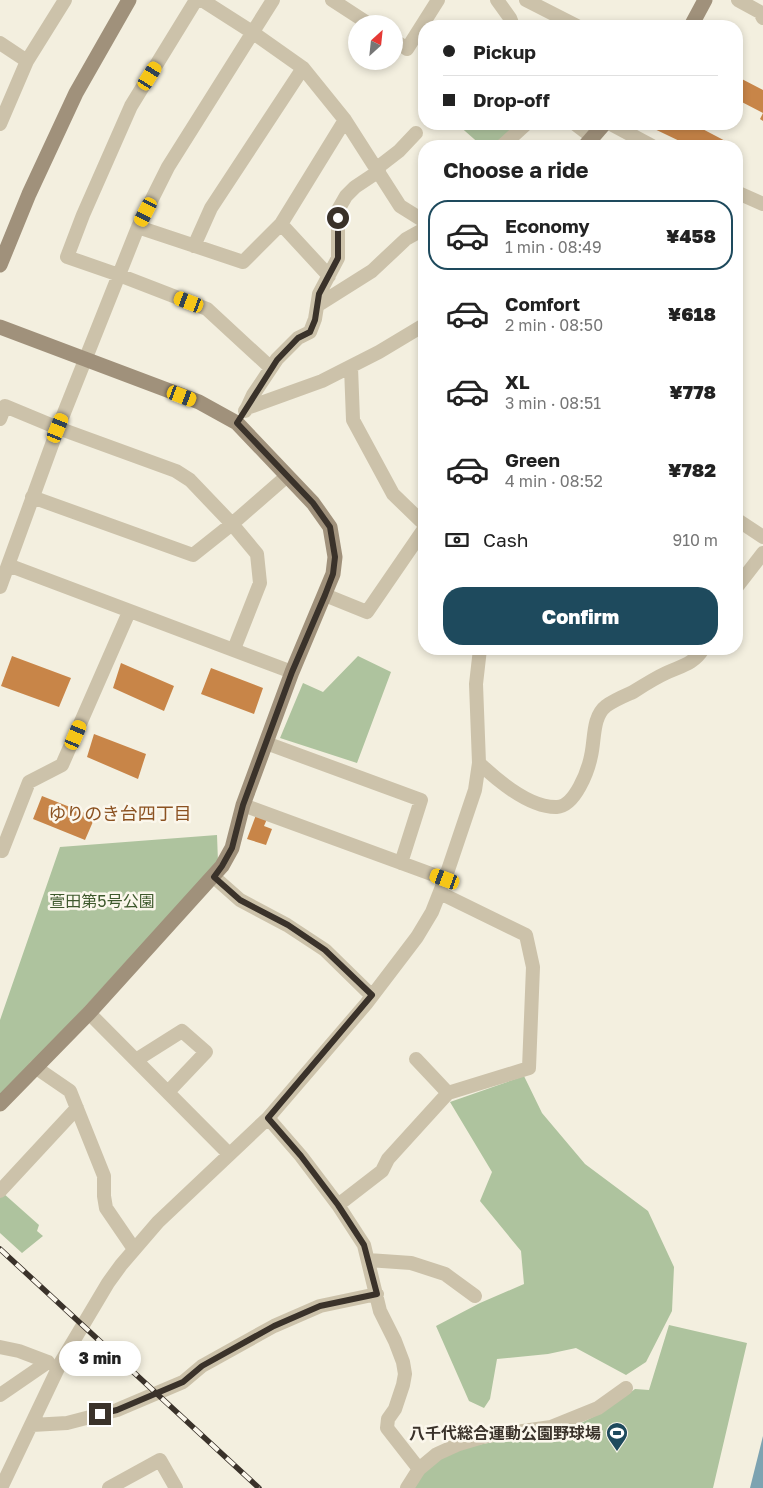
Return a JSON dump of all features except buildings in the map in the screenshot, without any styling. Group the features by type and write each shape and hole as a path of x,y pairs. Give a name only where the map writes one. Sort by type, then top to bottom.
{"street":[{"path":"0,124 27,61 65,0"},
{"path":"0,265 29,194 76,93 129,0"},
{"path":"196,0 131,106 83,215 67,257 207,309 271,368"},
{"path":"202,0 303,68 345,120 400,206 418,217"},
{"path":"0,588 58,428 138,226 168,167 273,0"},
{"path":"332,0 354,15"},
{"path":"425,20 438,0"},
{"path":"497,0 511,20"},
{"path":"526,0 565,20"},
{"path":"693,20 705,0"},
{"path":"738,0 760,12 763,18"},
{"path":"403,47 406,49 418,31"},
{"path":"0,43 27,61"},
{"path":"194,246 211,208 303,68"},
{"path":"138,226 243,262 281,224 345,120"},
{"path":"509,140 519,130"},
{"path":"590,140 599,130"},
{"path":"622,130 641,140"},
{"path":"237,423 277,360 298,338 310,332 315,320 319,294 338,258 338,210 346,196 416,134"},
{"path":"743,195 763,204"},
{"path":"281,224 329,276"},
{"path":"318,305 372,271 406,239 418,232"},
{"path":"0,327 199,402 237,423 313,503 330,527 335,557 333,574 292,672 243,805 232,848 222,866 89,1013 0,1104"},
{"path":"247,408 322,381 418,329"},
{"path":"351,366 354,420 393,494 418,518"},
{"path":"0,419 5,406 58,428 176,471 190,480 232,524 257,554 260,583 234,649"},
{"path":"32,498 193,555 287,476"},
{"path":"743,524 763,537"},
{"path":"325,595 367,612 418,538"},
{"path":"743,579 763,553"},
{"path":"8,565 292,672"},
{"path":"0,850 2,851 29,782 62,765 129,612"},
{"path":"1,1488 65,1354 108,1283 158,1222 268,1118 372,995 417,937 432,912 475,790 479,763 476,684 479,655"},
{"path":"479,763 492,775 536,804 559,807 573,799 583,781 591,758 597,716 617,700 666,673 692,663 700,655"},
{"path":"266,743 421,800 401,863"},
{"path":"243,805 445,879"},
{"path":"214,877 240,900 288,925 325,950 372,995"},
{"path":"338,1205 382,1171 388,1159 448,1093 529,1068 533,967 526,935 440,893"},
{"path":"89,1013 229,1154"},
{"path":"136,1060 182,1031 206,1052 168,1092"},
{"path":"416,1059 448,1093"},
{"path":"36,1067 70,1091 104,1176 106,1208 134,1249"},
{"path":"0,1191 77,1108"},
{"path":"268,1118 301,1156 338,1205 364,1245 380,1311 395,1341 403,1362 405,1374 395,1409 388,1419 387,1428 419,1469"},
{"path":"368,1260 411,1263 445,1274 475,1296"},
{"path":"32,1425 67,1423 117,1410 183,1382 202,1366 274,1326 320,1306 377,1294"},
{"path":"0,1347 18,1351 48,1362 0,1395"},
{"path":"407,1488 419,1469 437,1454 459,1444 486,1436 551,1427 574,1419 598,1408 626,1388"},
{"path":"109,1488 160,1460 176,1488"}],"green space":[{"path":"464,130 512,130 502,140 475,140"},
{"path":"358,656 391,672 357,763 280,738 303,683 323,692"},
{"name":"萱田第5号公園","path":"217,835 218,862 0,1099 0,1020 60,847"},
{"path":"524,1076 542,1113 585,1164 648,1211 674,1267 672,1311 646,1362 626,1375 576,1348 548,1354 497,1359 490,1399 484,1408 469,1401 436,1326 480,1303 524,1284 521,1251 480,1201 492,1172 450,1102"},
{"path":"3,1193 39,1225 37,1231 43,1236 22,1253 0,1233 0,1196"},
{"path":"669,1325 747,1343 713,1488 414,1488 427,1469 441,1458 476,1445 552,1433 569,1428 603,1411 635,1389 649,1390"}],"water":[{"path":"763,1436 763,1488 750,1488"}],"railway":[{"path":"0,1249 259,1488"}],"place":[{"name":"八千代総合運動公園野球場","path":"617,1452"}],"district":[{"name":"ゆりのき台四丁目","path":"120,814"}],"route":[{"path":"100,1414 117,1410 183,1382 202,1366 274,1326 320,1306 377,1294 364,1245 338,1205 301,1156 268,1118 372,995 325,950 288,925 240,900 214,877 232,848 243,805 292,672 333,574 335,557 334,541 330,527 313,503 237,423 277,360 298,338 310,332 315,320 319,294 338,258 338,218"}]}
